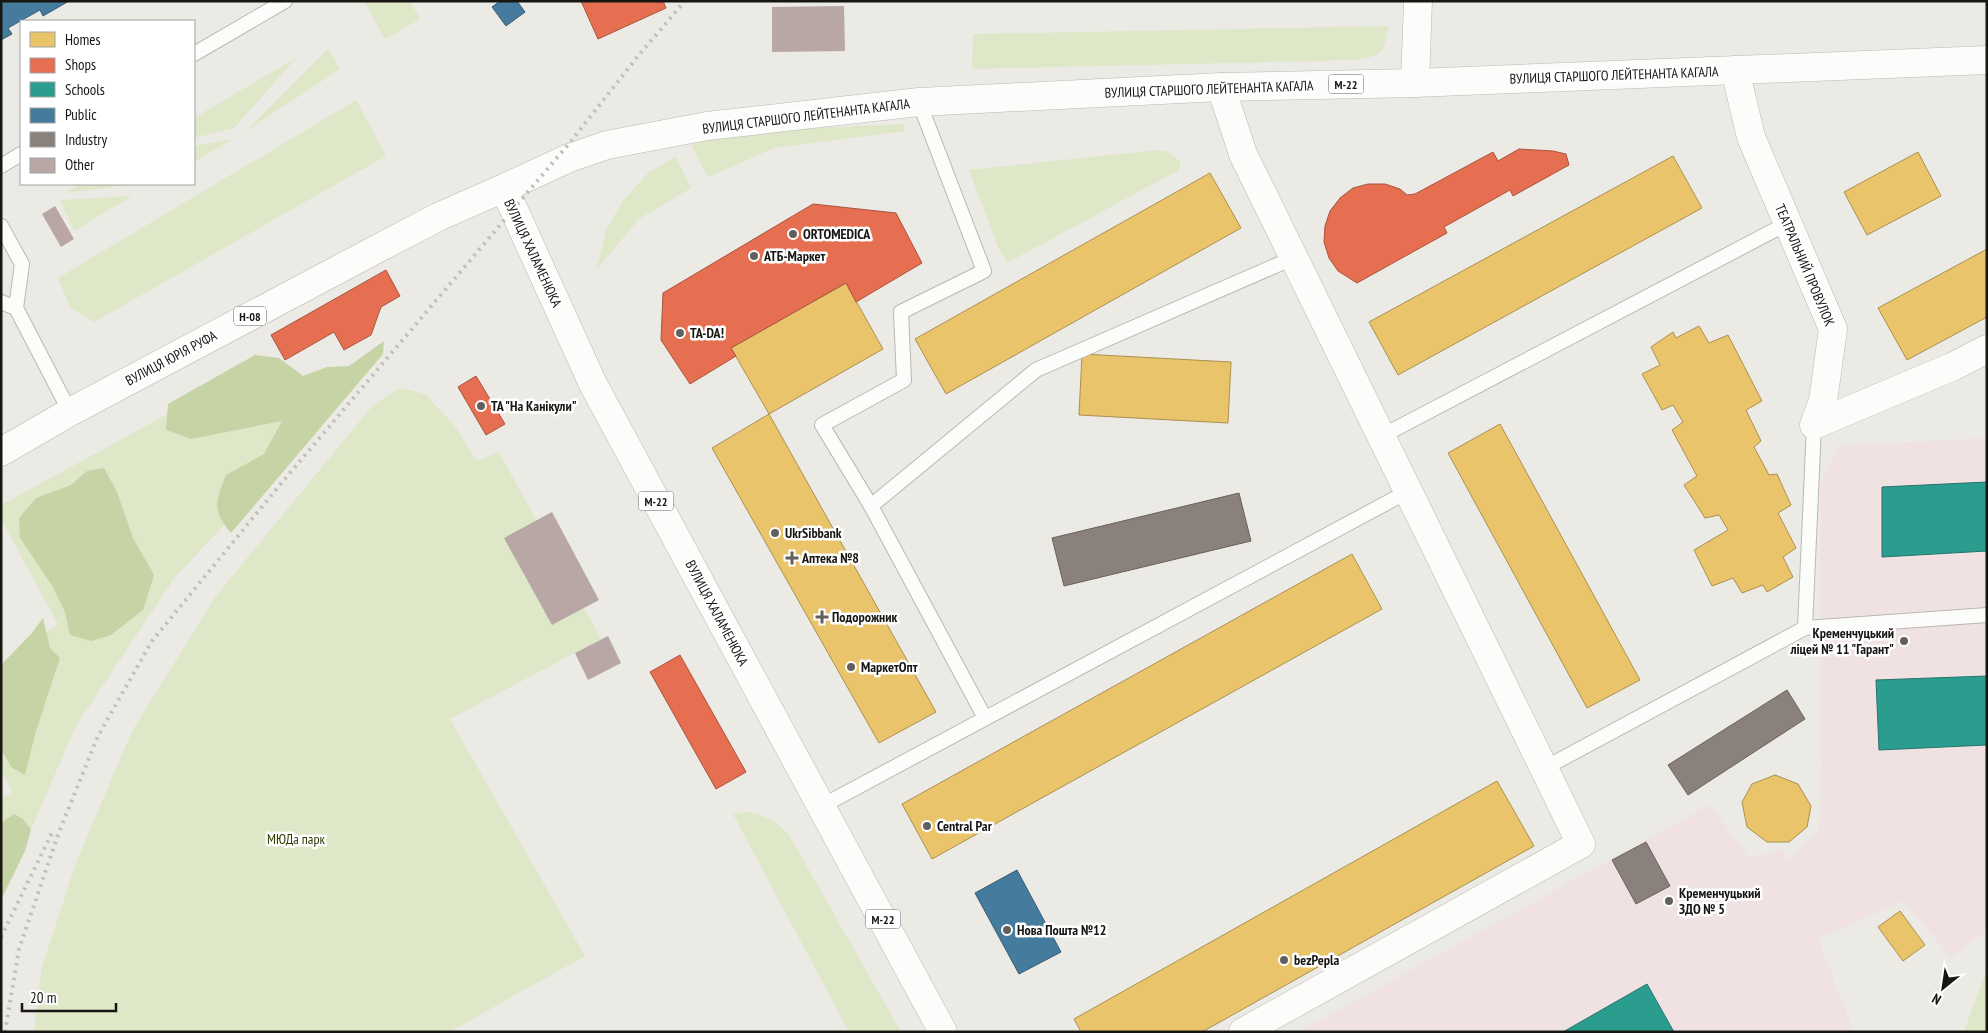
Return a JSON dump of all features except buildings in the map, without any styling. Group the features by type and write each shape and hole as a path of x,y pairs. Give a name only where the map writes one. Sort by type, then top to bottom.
{"main road":[{"path":"1415,83 1418,1"},
{"name":"ВУЛИЦЯ СТАРШОГО ЛЕЙТЕНАНТА КАГАЛА","path":"504,188 569,158 607,144 707,126 919,102 1221,87 1415,83 1987,60"},
{"name":"ТЕАТРАЛЬНИЙ ПРОВУЛОК","path":"1735,70 1751,137 1833,329 1823,401 1814,426"},
{"path":"1221,87 1243,154 1292,258 1581,844 1243,1032"},
{"name":"ВУЛИЦЯ ЮРІЯ РУФА","path":"1,452 70,412 438,217 504,188"},
{"name":"ВУЛИЦЯ ХАЛАМЕНЮКА","path":"504,188 593,384 943,1032"},
{"path":"1814,426 1954,366 1987,349"}],"lane":[{"path":"195,53 285,1"},
{"path":"919,102 984,271 901,312 904,380 822,425 870,506 985,718"},
{"path":"1,166 20,155"},
{"path":"1380,437 1788,223"},
{"path":"1,226 22,264 16,308 70,412"},
{"path":"870,506 1036,370 1292,258"},
{"path":"1,302 16,308"},
{"path":"1805,628 1814,426"},
{"path":"822,806 1407,492"},
{"path":"1543,769 1805,628 1987,615"}],"shaded area":[{"path":"1987,438 1987,931 1951,957 1903,901 1818,939 1854,1032 1299,1032 1709,805 1750,858 1783,849 1788,861 1819,829 1821,799 1820,484 1839,446"}],"green space":[{"path":"364,1 410,1 420,19 385,39"},
{"path":"1388,26 1385,42 1380,52 1371,57 1355,60 972,69 973,34"},
{"path":"328,49 340,69 246,131"},
{"path":"296,58 234,128 195,138 195,117"},
{"path":"356,100 386,156 94,322 70,307 58,278"},
{"path":"904,124 904,131 774,148 708,177 691,145 727,132"},
{"path":"233,139 195,161 195,146"},
{"path":"1158,150 1168,152 1180,161 1181,166 1177,171 1007,263 998,247 969,170"},
{"path":"676,157 691,188 639,219 596,270 607,228 623,201 649,172"},
{"path":"78,185 126,185 65,193"},
{"path":"132,196 74,231 60,200"},
{"path":"384,341 383,354 231,533 220,517 217,505 226,475 264,454 282,421 191,439 166,430 168,404 255,355 279,358 303,376 327,367 349,366"},
{"path":"267,360 316,428 175,577 76,726 1,898 1,799 12,792 1,770 1,667 58,624 1,519 1,505"},
{"name":"МЮДа парк","path":"400,388 425,394 454,425 477,461 499,452 601,639 450,719 585,956 449,1032 34,1032 42,967 76,863 132,731 216,596 373,405"},
{"path":"104,468 117,492 133,538 154,575 143,610 111,635 91,641 70,635 65,612 53,587 20,538 19,518 36,498 71,485 87,471"},
{"path":"43,618 50,648 60,658 36,731 25,775 12,768 1,749 1,665 32,633"},
{"path":"749,812 771,820 789,835 901,1032 849,1032 733,814"},
{"path":"14,814 23,819 31,830 25,851 1,900 1,823"},
{"path":"1987,968 1987,1032 1965,1032 1967,1023"}],"railway":[{"path":"5,1032 19,949 59,832 98,736 152,641 284,480 572,140 638,56 685,1"},
{"path":"1,937 53,831"}],"place":[{"name":"ORTOMEDICA","path":"793,234"},
{"name":"АТБ-Маркет","path":"754,256"},
{"name":"TA-DA!","path":"680,333"},
{"name":"ТА \"На Канікули\"","path":"481,406"},
{"name":"UkrSibbank","path":"775,533"},
{"name":"Аптека №8","path":"792,558"},
{"name":"Подорожник","path":"822,617"},
{"name":"Кременчуцький ліцей № 11 \"Гарант\"","path":"1904,641"},
{"name":"МаркетОпт","path":"851,667"},
{"name":"Central Par","path":"927,826"},
{"name":"Кременчуцький ЗДО № 5","path":"1669,901"},
{"name":"Нова Пошта №12","path":"1007,930"},
{"name":"bezPepla","path":"1284,960"}]}
